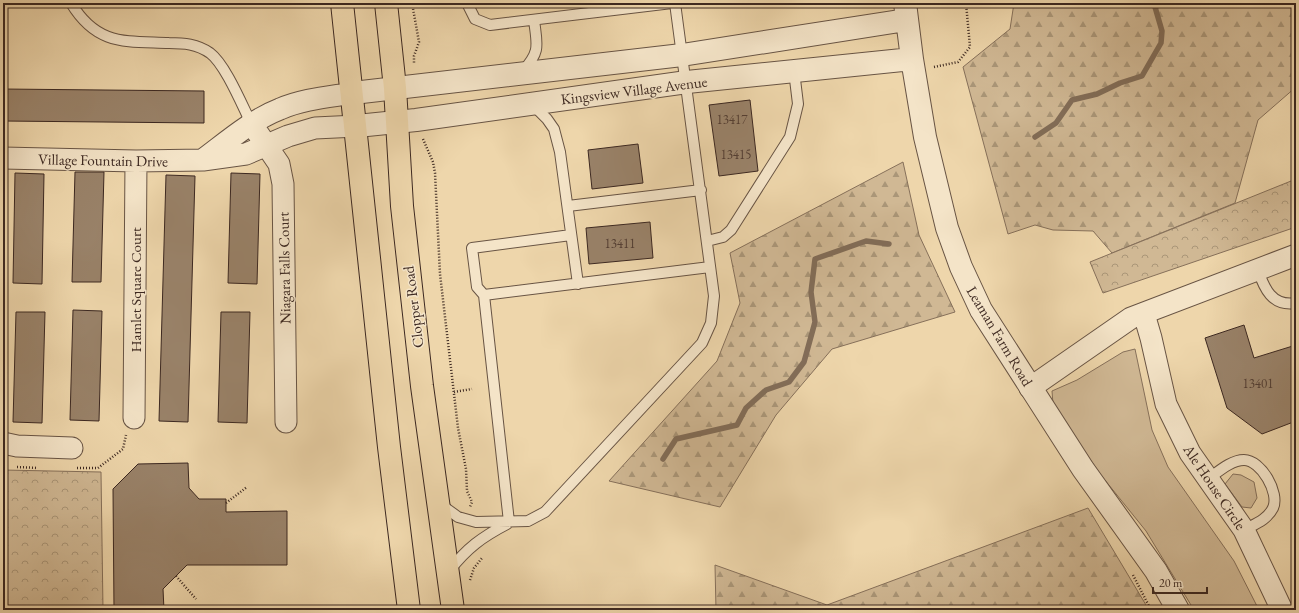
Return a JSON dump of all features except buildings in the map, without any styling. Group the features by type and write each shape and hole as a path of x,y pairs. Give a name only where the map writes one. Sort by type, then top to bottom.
{"main road":[{"path":"342,3 357,126 389,447 409,610"},
{"name":"Clopper Road","path":"386,3 404,87 406,121 402,206 422,386 452,610"}],"street":[{"name":"Kingsview Village Avenue","path":"353,93 682,54 906,12"},
{"name":"Leaman Farm Road","path":"906,12 913,66 926,136 948,228 961,267 981,310 1030,388 1082,469 1156,571 1178,610"},
{"name":"Kingsview Village Avenue","path":"357,126 406,121 687,82 794,71 913,66"},
{"path":"203,160 252,123 280,109 304,101 353,93"},
{"name":"Niagara Falls Court","path":"252,123 279,164 283,184 286,422"},
{"name":"Village Fountain Drive","path":"3,158 136,161 203,160 246,154 288,136 315,128 357,126"},
{"name":"Hamlet Square Court","path":"134,418 136,161"},
{"path":"1030,388 1131,318 1296,255"},
{"name":"Ale House Circle","path":"1144,314 1166,404 1190,453 1244,530 1282,610"},
{"path":"3,443 16,446 72,448"}],"lane":[{"path":"71,3 96,31 117,40 190,44 210,54 226,74 252,123"},
{"path":"438,503 458,517 476,522 528,522 544,512 702,343 711,323 714,296 687,82 673,3 490,25 475,19 467,3"},
{"path":"520,74 531,62 537,51 534,20"},
{"path":"707,240 723,237 732,230 790,137 798,104 794,71"},
{"path":"531,103 547,119 554,129 560,152 578,284"},
{"path":"568,206 700,190"},
{"path":"509,522 484,295 477,287 472,248 572,235"},
{"path":"484,295 710,267"},
{"path":"1258,270 1264,288 1276,300 1290,304 1296,303"},
{"path":"1208,479 1233,462 1244,460 1256,465 1266,475 1273,491 1274,506 1266,518 1244,530"},
{"path":"447,572 481,537 509,522"}],"path":[{"path":"404,87 419,42 412,3"},
{"path":"913,66 938,65 958,62 961,60 971,45 966,3"},
{"path":"406,121 433,162 435,173 440,274 467,491 472,502 465,519"},
{"path":"454,392 472,389"},
{"path":"226,503 247,487"},
{"path":"470,547 482,558 474,568 470,584"},
{"path":"176,576 196,599"}],"green space":[{"path":"1014,3 1296,3 1296,87 1258,120 1235,203 1112,253 1093,231 1053,230 1035,225 1008,234 963,67 1010,29"},
{"path":"903,162 919,235 955,312 832,349 776,415 720,507 609,481 717,361 740,303 730,253"},
{"path":"1296,179 1296,227 1103,293 1090,262"},
{"path":"1135,349 1152,430 1168,467 1234,561 1259,610 1194,610 1146,531 1100,474 1053,404 1052,391 1077,380 1123,352"},
{"path":"3,470 101,472 103,610 3,610"},
{"path":"1233,474 1241,475 1254,482 1257,498 1251,508 1242,507 1225,484"},
{"path":"1088,508 1149,610 716,610 715,565 827,605"}],"waterway":[{"path":"1035,137 1056,123 1072,100 1097,94 1120,83 1142,76 1161,43 1162,31 1155,7 1163,3"},
{"path":"663,459 676,439 737,425 746,408 766,390 789,382 804,362 815,322 811,292 815,259 866,241 889,244"}]}
